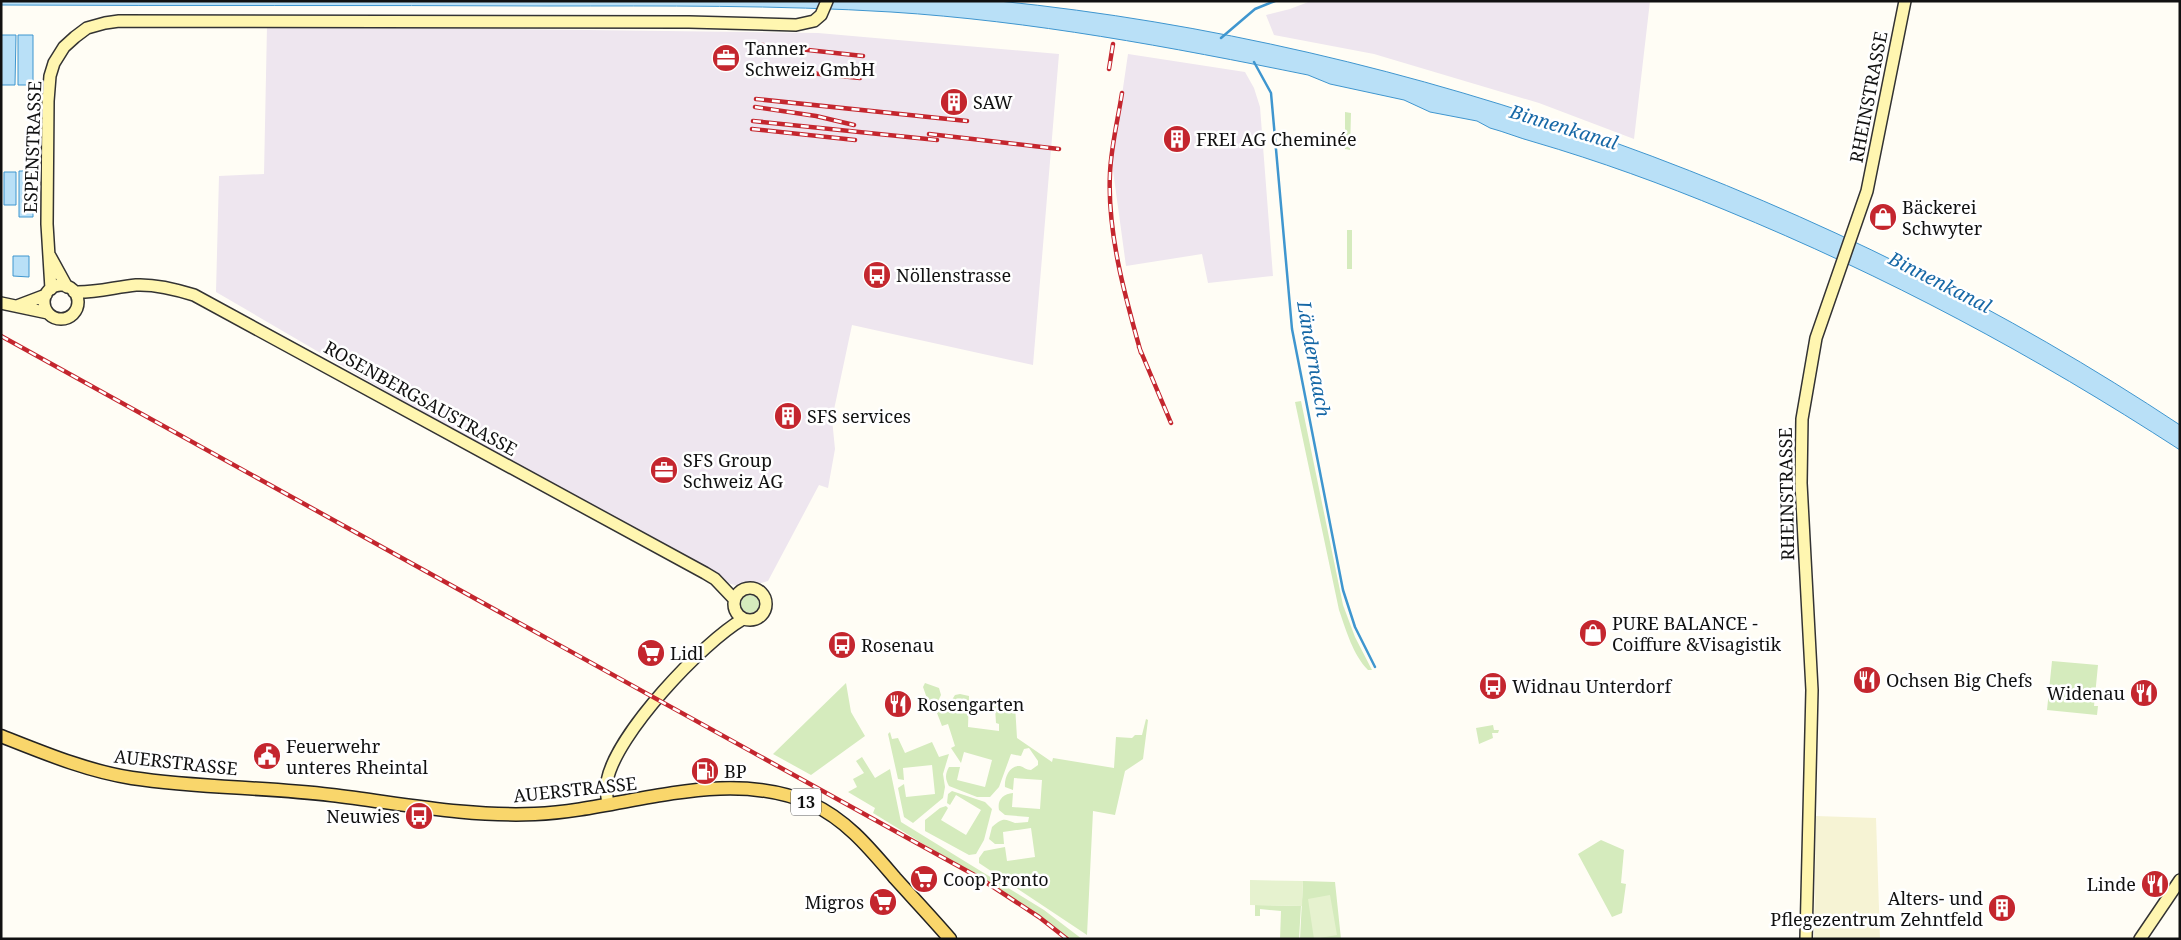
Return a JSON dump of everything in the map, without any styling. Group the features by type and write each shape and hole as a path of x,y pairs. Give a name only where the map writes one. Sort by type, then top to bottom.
{"main road":[{"name":"AUERSTRASSE","path":"1,736 97,771 131,778 329,794 450,810 535,814 694,791 749,789 771,791 813,805 838,820 863,841 950,939"}],"street":[{"name":"ESPENSTRASSE","path":"48,292 48,101 50,76 54,63 64,47 87,28 105,22 682,22 796,25 814,21 821,15 827,1"},
{"name":"RHEINSTRASSE","path":"1806,939 1812,690 1800,444 1809,372 1816,338 1854,234 1867,191 1905,1"},
{"name":"ESPENSTRASSE","path":"49,254 71,289"},
{"name":"ROSENBERGSAUSTRASSE","path":"71,289 99,292 121,287 154,285 194,295 715,579 744,588"},
{"path":"1,303 48,313 62,319 72,315 78,306 71,289 59,286 16,306"},
{"path":"48,292 45,304 48,313"},
{"name":"ROSENBERGSAUSTRASSE","path":"78,306 99,292"},
{"name":"ROSENBERGSAUSTRASSE","path":"715,579 734,604"},
{"path":"608,804 607,780 631,734 679,673 720,633 743,619 749,620 760,616 766,606 764,596 760,591 753,588 744,588 738,593 720,633"},
{"path":"734,604 743,619"},
{"path":"2140,939 2180,880"}],"shaded area":[{"path":"1311,1 1650,1 1634,139 1539,103 1374,54 1274,35 1266,15"},
{"path":"267,26 818,33 1059,54 1033,365 852,325 832,419 835,449 828,488 819,485 768,581 744,588 715,579 608,521 216,292 219,176 264,174"},
{"path":"1128,54 1245,72 1254,88 1260,107 1273,276 1208,283 1202,254 1126,266 1112,163"},
{"path":"1816,816 1876,818 1880,939 1814,939"}],"green space":[{"path":"1345,112 1351,113 1350,150 1345,149"},
{"path":"1347,230 1352,230 1352,269 1347,269"},
{"path":"1301,401 1343,605 1355,637 1372,670 1368,670 1358,657 1350,642 1339,610 1295,402"},
{"path":"750,595 756,598 759,604 756,610 750,613 744,610 741,604 744,598"},
{"path":"2052,661 2098,665 2094,706 2098,706 2097,715 2047,710"},
{"path":"846,683 851,712 865,736 811,775 773,754"},
{"path":"925,683 939,688 941,695 938,701 929,704 923,687"},
{"path":"955,695 969,696 968,727 999,731 999,724 996,723 995,708 987,707 987,701 1015,705 1017,738 1052,762 1053,758 1114,768 1116,737 1132,738 1135,735 1142,735 1146,719 1148,720 1143,759 1125,771 1115,815 1093,811 1087,935 979,863 979,858 984,851 1005,847 1007,861 1035,857 1031,828 1003,832 1004,844 995,844 989,839 992,827 1001,820 1015,823 1028,822 1029,817 1005,815 999,810 1001,798 1013,793 1012,807 1040,809 1042,780 1014,778 1013,790 1005,787 1006,777 1010,770 1016,766 1031,770 1038,765 1038,761 1029,748 1024,749 1021,756 1011,754 999,787 990,797 977,797 949,786 946,776 949,767 960,767 957,780 985,787 992,760 964,752 961,763 951,748 955,746 948,724 942,726 937,713 948,706"},
{"path":"1493,725 1494,730 1499,730 1498,733 1492,733 1493,738 1479,744 1476,728"},
{"path":"890,732 892,739 898,738 905,753 932,742 939,757 949,754 943,774 945,787 943,798 913,823 904,817 898,788 904,784 906,797 935,794 932,765 903,768 904,780 898,779 888,734"},
{"path":"862,757 875,778 890,769 901,822 1044,910 1082,939 1069,939 1042,917 873,813 875,808 848,792 857,787 853,779 864,773 856,761"},
{"path":"952,791 985,802 992,809 984,840 976,854 969,855 925,831 925,820 940,808 946,806 948,808 941,820 966,835 981,810 956,795 950,805 947,803 948,794"},
{"path":"1601,840 1624,850 1621,883 1626,884 1622,913 1612,917 1578,854"},
{"path":"1250,880 1303,881 1302,906 1250,905"},
{"path":"1303,881 1335,882 1341,939 1300,939"},
{"path":"1330,895 1337,935 1314,939 1308,899"},
{"path":"1255,905 1301,906 1299,939 1280,939 1281,911 1260,909 1260,916 1255,916"}],"water":[{"name":"Binnenkanal","path":"1,1 999,1 1154,22 1309,53 1463,93 1615,142 1763,201 1908,268 2047,342 2180,425 2180,450 2069,381 1958,319 1844,262 1725,210 1654,182 1490,128 1477,121 1430,112 1404,100 1330,84 1308,75 1101,36 944,16 891,12 720,6 1,5"},
{"path":"1,35 16,35 15,85 1,85"},
{"path":"18,35 33,35 33,85 18,85"},
{"path":"19,171 33,171 33,217 19,217"},
{"path":"4,172 16,172 16,205 4,205"},
{"path":"13,256 29,256 29,277 13,276"}],"waterway":[{"path":"1221,38 1255,9 1275,1"},
{"name":"Ländernaach","path":"1254,62 1271,93 1292,329 1343,590 1355,627 1375,667"}],"railway":[{"path":"1109,69 1113,44"},
{"path":"762,45 863,56"},
{"path":"760,68 860,78"},
{"path":"1122,93 1110,173 1111,218 1123,287 1141,353"},
{"path":"756,99 967,121"},
{"path":"755,107 816,116 854,125"},
{"path":"753,121 937,140"},
{"path":"752,129 855,140"},
{"path":"929,134 1059,149"},
{"path":"1,336 978,877 1039,917 1067,939"},
{"path":"1139,347 1171,423"}],"place":[{"name":"Tanner Schweiz GmbH","path":"726,58"},
{"name":"SAW","path":"954,102"},
{"name":"FREI AG Cheminée","path":"1177,139"},
{"name":"Bäckerei Schwyter","path":"1883,217"},
{"name":"Nöllenstrasse","path":"877,275"},
{"name":"SFS services","path":"788,416"},
{"name":"SFS Group Schweiz AG","path":"664,470"},
{"name":"PURE BALANCE - Coiffure &Visagistik","path":"1593,633"},
{"name":"Rosenau","path":"842,645"},
{"name":"Lidl","path":"651,653"},
{"name":"Ochsen Big Chefs","path":"1867,680"},
{"name":"Widnau Unterdorf","path":"1493,686"},
{"name":"Widenau","path":"2144,693"},
{"name":"Rosengarten","path":"898,704"},
{"name":"Feuerwehr unteres Rheintal","path":"267,756"},
{"name":"BP","path":"705,771"},
{"name":"Neuwies","path":"419,816"},
{"name":"Coop Pronto","path":"924,879"},
{"name":"Linde","path":"2155,884"},
{"name":"Migros","path":"883,902"},
{"name":"Alters- und Pflegezentrum Zehntfeld","path":"2002,908"}]}
